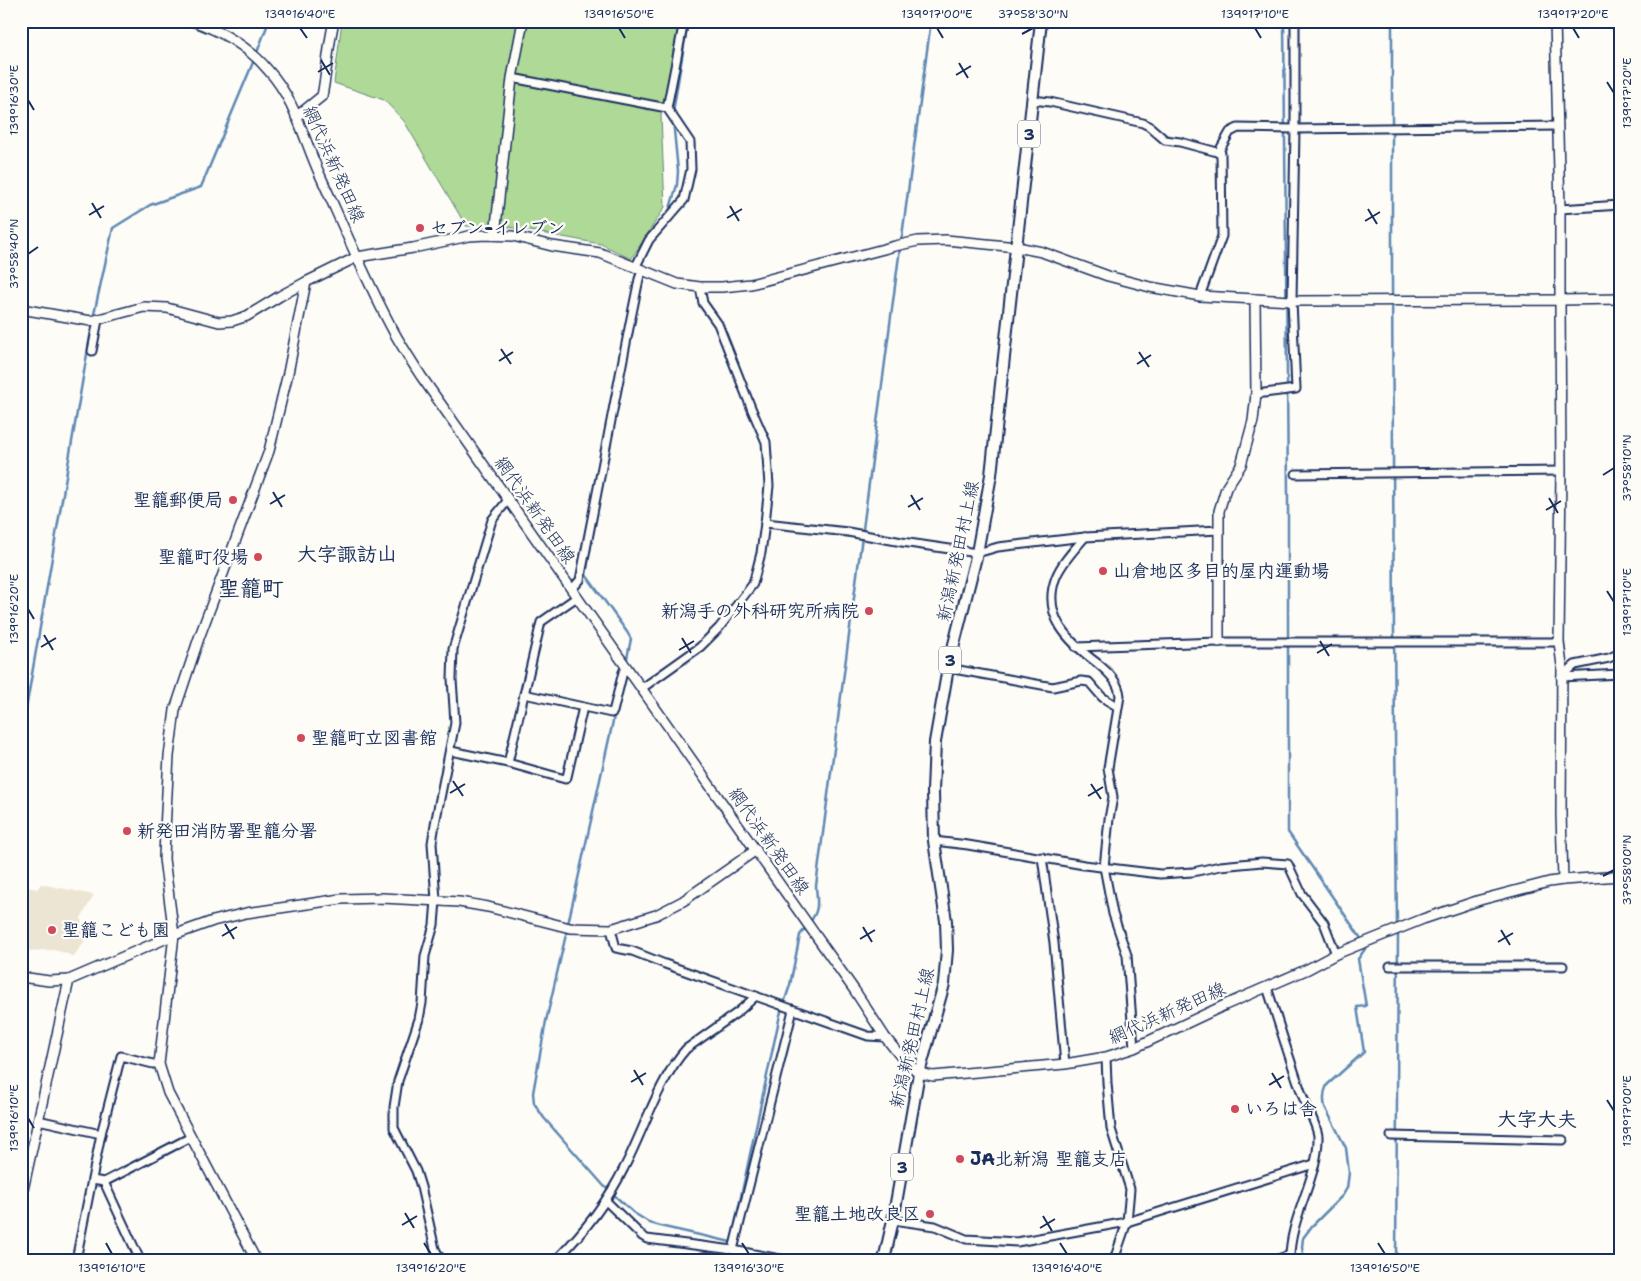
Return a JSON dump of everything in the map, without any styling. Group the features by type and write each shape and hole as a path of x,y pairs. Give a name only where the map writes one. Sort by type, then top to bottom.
{"main road":[{"name":"新潟新発田村上線","path":"884,1260 919,1073 944,984 947,950 946,920 934,841 933,791 935,742 948,668 977,553 991,475 1041,21"}],"street":[{"name":"網代浜新発田線","path":"192,21 237,42 269,70 296,117 357,257 395,334 421,376 855,991 885,1038 902,1058 919,1073 933,1076 1065,1064 1106,1057 1134,1048 1308,969 1336,954 1410,923 1472,902 1522,888 1564,880 1620,876"},
{"path":"296,117 322,96 334,21"},
{"path":"495,236 512,78 523,21"},
{"path":"667,108 684,21"},
{"path":"1256,394 1296,389 1292,301 1295,21"},
{"path":"1555,21 1560,208 1561,471 1559,642 1562,666 1561,814 1564,880"},
{"path":"1612,21 1620,28"},
{"path":"508,763 541,622 574,593 580,580 639,280 639,270 649,240 684,200 691,170 690,142 667,108 512,78"},
{"path":"1032,100 1050,102 1143,123 1164,140 1180,142 1221,153 1222,236 1200,296"},
{"path":"1218,153 1230,132 1238,128 1558,126"},
{"path":"1560,208 1620,204"},
{"path":"21,309 91,321 144,307 167,308 219,322 232,321 247,316 306,282 357,257 470,236 513,236 552,246 600,253 677,284 700,287 751,284 918,241 946,240 1017,247 1042,252 1117,278 1150,287 1200,296 1292,301 1620,299"},
{"path":"256,1260 168,1093 159,1064 174,934 164,858 164,830 169,756 175,710 199,638 269,451 286,381 306,282"},
{"path":"641,688 700,647 719,628 753,584 766,524 769,486 766,442 718,324 703,303 700,287"},
{"path":"1219,642 1219,511 1226,488 1238,470 1245,454 1253,421 1256,394 1255,299"},
{"path":"92,351 98,320"},
{"path":"1296,474 1561,471"},
{"path":"441,1260 435,1249 416,1170 400,1143 394,1128 394,1107 398,1081 420,1011 425,956 434,924 436,900 432,843 455,723 452,678 453,649 492,520 508,500"},
{"path":"766,524 848,532 977,553 998,547 1085,537 1219,530"},
{"path":"1085,537 1056,577 1052,599 1054,613 1060,626 1076,647 1105,670 1120,688 1108,768 1113,797 1104,867 1113,914 1127,955 1134,1048"},
{"path":"1076,647 1219,642 1559,642"},
{"path":"1561,677 1575,665 1609,658 1620,653"},
{"path":"524,694 611,713 613,712 623,672 627,668"},
{"path":"948,668 1053,687 1081,681 1089,682 1102,697 1118,707"},
{"path":"1561,677 1620,674"},
{"path":"450,751 508,763 565,779 583,707"},
{"path":"934,841 1084,865 1160,874 1193,872 1220,866 1262,862 1288,864 1302,894 1324,923 1336,954"},
{"path":"21,977 49,981 69,980 174,934 213,921 246,913 341,899 436,900 488,907 570,928 611,929 656,916 676,905 756,850"},
{"path":"1042,857 1054,942 1065,1064"},
{"path":"611,929 616,948 632,951 868,1036 885,1038"},
{"path":"1390,966 1563,966"},
{"path":"21,1200 22,1188 69,980"},
{"path":"1267,987 1318,1135 1314,1164 1290,1257 1275,1260"},
{"path":"556,1260 575,1241 606,1201 624,1169 668,1074 679,1057 686,1049 738,1012 756,996"},
{"path":"733,1250 793,1010"},
{"path":"76,1260 101,1134 121,1056 159,1064"},
{"path":"1106,1057 1111,1129 1130,1189 1127,1222 1114,1260"},
{"path":"38,1120 101,1134"},
{"path":"1391,1136 1563,1140"},
{"path":"92,1180 104,1182 191,1138"},
{"path":"893,1220 935,1226 966,1239 1017,1242 1127,1222 1314,1164"},
{"path":"104,1182 140,1260"},
{"path":"606,1201 647,1239 733,1250 785,1260"}],"shaded area":[{"name":"聖籠こども園","path":"41,884 94,895 81,918 84,942 73,957 53,950 21,951 21,886 37,889"}],"green space":[{"path":"342,21 679,21 661,116 665,207 631,259 601,244 508,227 466,226 404,121 384,100 334,83"}],"waterway":[{"path":"256,55 269,21"},
{"path":"673,112 688,21"},
{"path":"900,242 931,21"},
{"path":"1284,21 1288,495 1288,832 1360,937"},
{"path":"1392,21 1397,927"},
{"path":"94,314 113,228 150,205 201,187 254,60"},
{"path":"668,215 677,185 678,171 673,120"},
{"path":"810,922 817,905 816,886 900,248"},
{"path":"21,738 91,331"},
{"path":"596,514 586,575 631,639 626,663"},
{"path":"568,924 615,712"},
{"path":"731,1243 780,1015 790,985 800,935 807,926"},
{"path":"567,930 546,1021 533,1093 534,1103 544,1118 604,1186 634,1213 650,1223 731,1242"},
{"path":"1396,1260 1398,933"},
{"path":"1304,1260 1303,1238 1312,1226 1343,1195 1347,1188 1349,1173 1346,1148 1325,1107 1324,1096 1327,1085 1364,1052 1357,1007 1366,1006 1358,959 1365,949"},
{"path":"728,1260 730,1251"}],"place":[{"name":"セブン-イレブン","path":"420,228"},
{"name":"聖籠郵便局","path":"233,500"},
{"name":"聖籠町役場","path":"258,557"},
{"name":"山倉地区多目的屋内運動場","path":"1103,571"},
{"name":"新潟手の外科研究所病院","path":"869,611"},
{"name":"聖籠町立図書館","path":"301,738"},
{"name":"新発田消防署聖籠分署","path":"127,831"},
{"name":"聖籠こども園","path":"52,930"},
{"name":"いろは舎","path":"1235,1109"},
{"name":"JA北新潟 聖籠支店","path":"960,1159"},
{"name":"聖籠土地改良区","path":"930,1214"}],"district":[{"name":"大字諏訪山","path":"347,554"},
{"name":"聖籠町","path":"251,588"},
{"name":"大字大夫","path":"1537,1119"}]}
